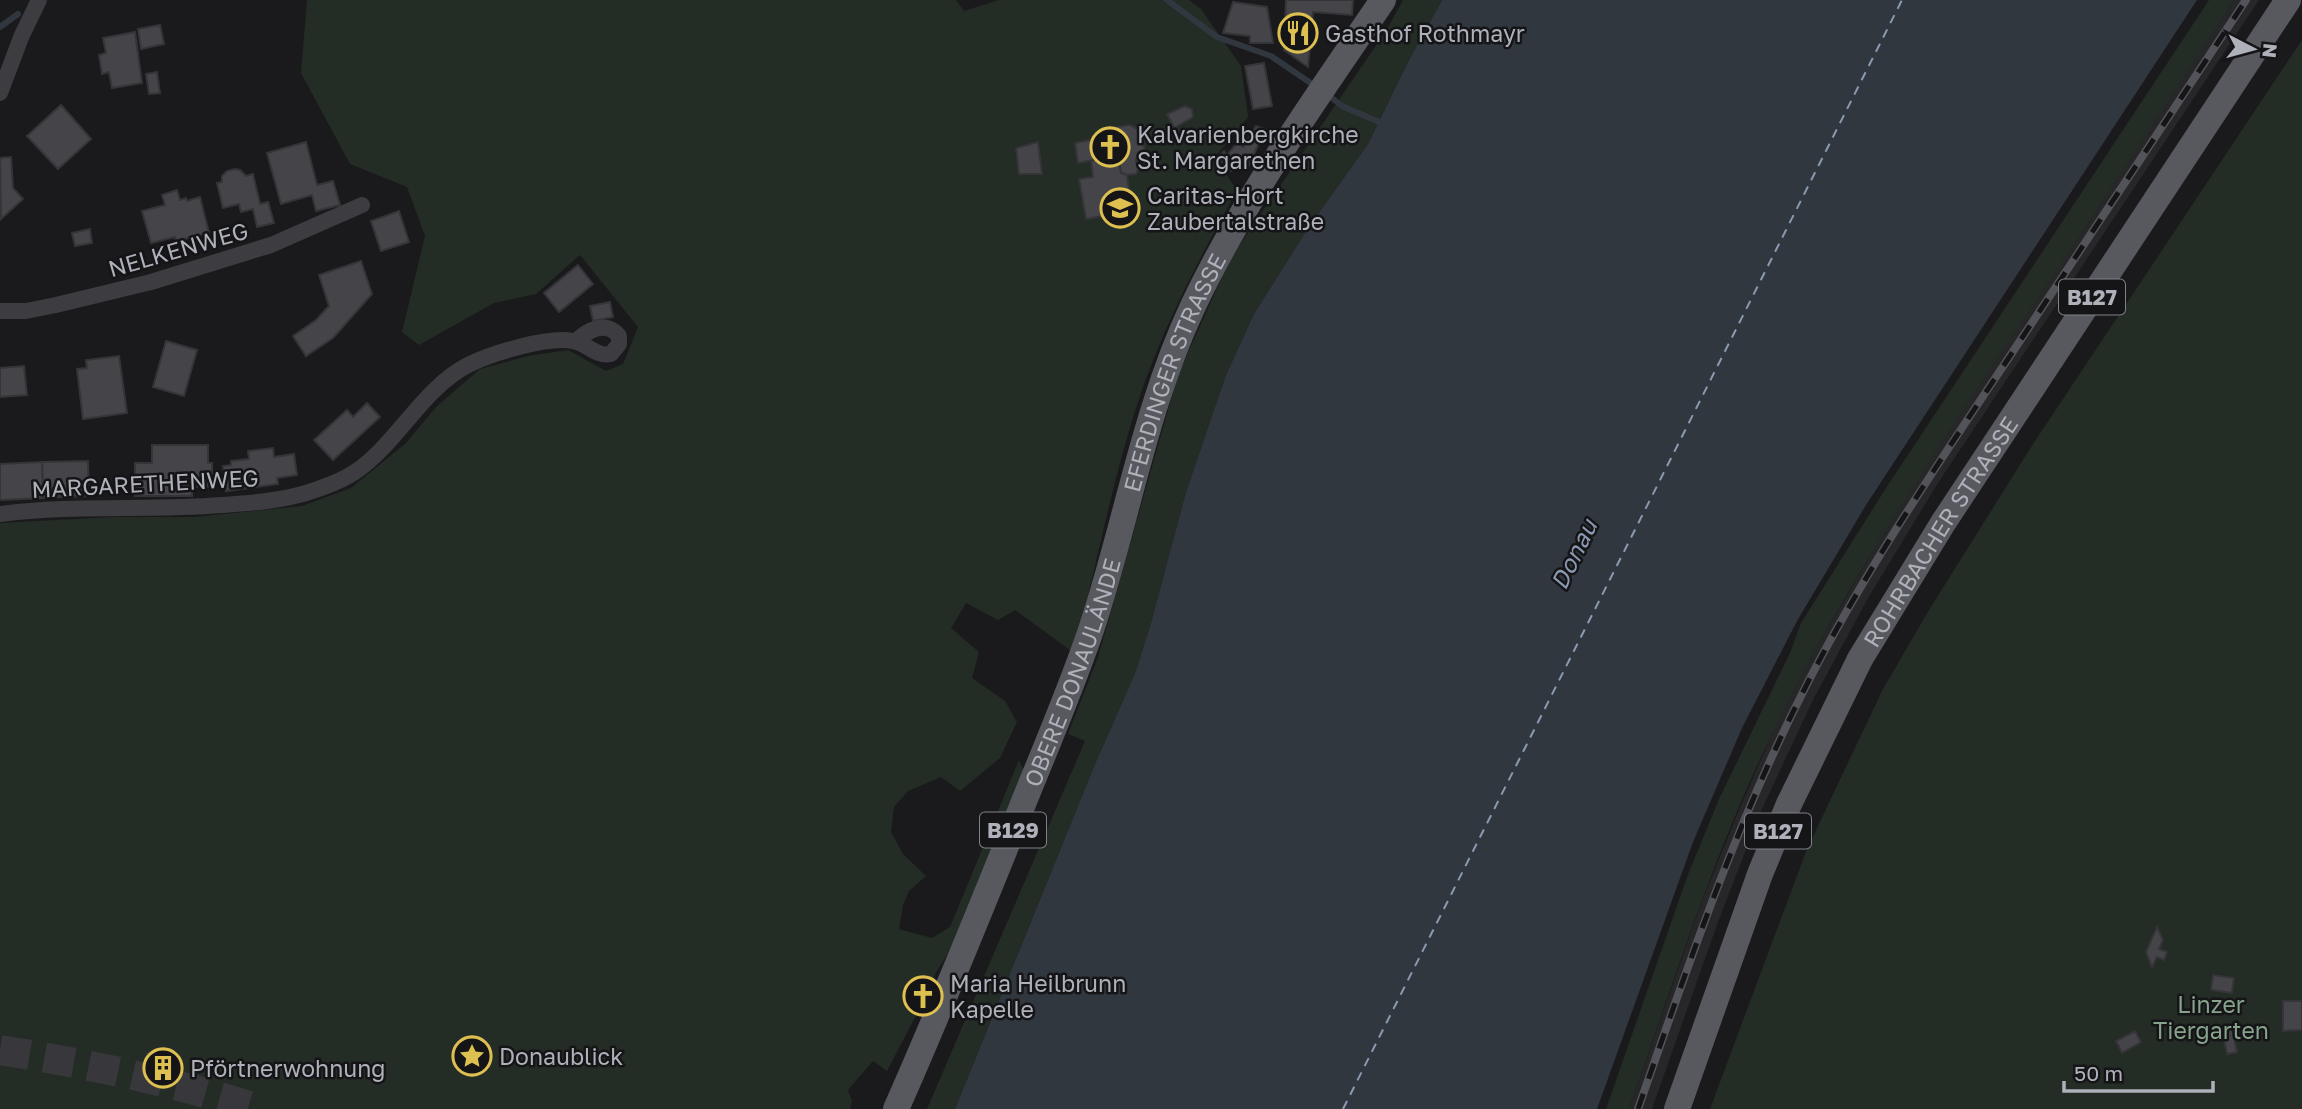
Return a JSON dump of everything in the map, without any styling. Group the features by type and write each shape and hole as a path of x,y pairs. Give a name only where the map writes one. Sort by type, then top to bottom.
{"main road":[{"name":"EFERDINGER STRASSE","path":"1115,546 1149,420 1188,317 1237,222 1383,0"},
{"name":"ROHRBACHER STRASSE","path":"1677,1109 1760,874 1795,792 1860,659 1943,523 2288,0"},
{"name":"OBERE DONAULÄNDE","path":"897,1109 1065,701 1098,609 1115,546"}],"street":[{"path":"0,93 38,1"},
{"name":"NELKENWEG","path":"0,312 26,311 151,282 271,245 362,205"},
{"name":"MARGARETHENWEG","path":"0,514 69,508 187,508 257,502 303,494 355,472 372,458 422,404 468,365 538,343 576,341"}],"shaded area":[{"path":"2234,0 2259,0 1938,483 1868,598 1813,700 1761,811 1718,922 1652,1109 1629,1109 1702,901 1738,812 1776,725 1814,652 1901,503"}],"green space":[{"path":"307,0 956,0 964,11 999,0 1189,0 1201,9 1241,66 1248,117 1215,157 1237,190 1181,298 1145,382 1118,471 1074,653 1015,610 998,620 966,603 951,628 979,652 972,678 1005,701 1017,722 1000,758 960,791 941,777 908,791 894,807 891,832 903,854 926,876 909,891 903,905 899,929 932,938 950,927 1019,760 1026,776 966,925 935,974 932,992 918,987 912,1003 921,1006 887,1071 873,1061 848,1090 852,1101 850,1109 0,1109 0,523 112,517 194,517 302,506 351,488 406,443 437,406 480,369 528,356 568,350 606,371 623,364 638,327 580,255 536,294 494,303 419,345 402,332 425,236 407,187 350,164 301,73"},
{"path":"1403,0 1442,0 1368,144 1308,228 1254,314 1226,375 1186,492 1135,675 1095,764 955,1109 927,1109 1085,741 1068,734 1098,657 1178,375 1230,259 1386,31"},
{"path":"2209,0 2234,0 1928,464 1805,669 1735,816 1629,1109 1606,1109 1687,877 1719,799 1790,653 1801,623 1886,488"},
{"name":"Linzer Tiergarten","path":"2302,40 2302,1109 1710,1109 1807,849 1883,689 2033,444"}],"water":[{"name":"Donau","path":"1442,0 2197,0 1866,505 1797,621 1742,728 1693,842 1597,1109 955,1109 1095,764 1135,674 1186,492 1226,375 1254,314 1308,228 1368,144"}],"building":[{"name":"Gasthof Rothmayr","path":"1286,0 1353,0 1352,15 1313,12 1308,67 1284,50"},
{"path":"1233,2 1267,7 1273,43 1250,43 1250,36 1223,33"},
{"path":"160,25 164,44 141,49 138,29"},
{"path":"135,32 142,83 112,88 109,72 102,74 99,55 106,53 103,38"},
{"path":"1264,63 1272,106 1253,109 1245,66"},
{"path":"157,72 160,93 149,94 146,74"},
{"path":"61,105 91,139 58,169 27,136"},
{"path":"1185,106 1192,109 1193,117 1174,128 1167,114"},
{"name":"Kalvarienbergkirche St. Margarethen","path":"1130,125 1141,131 1145,151 1136,159 1136,174 1121,173 1119,162 1109,157 1078,163 1075,143 1105,137 1117,127"},
{"path":"1256,126 1265,129 1247,170 1236,166 1231,171 1218,157 1224,151 1227,155 1237,143 1243,147"},
{"path":"306,142 317,185 333,181 340,205 316,211 312,195 281,204 267,153"},
{"path":"1038,142 1042,174 1019,174 1016,148"},
{"path":"11,157 13,188 23,199 1,219 0,158"},
{"path":"1109,157 1119,162 1121,173 1127,175 1132,211 1086,219 1079,179 1093,177 1091,161"},
{"path":"235,169 246,176 253,174 260,204 268,202 274,223 257,227 253,209 241,212 239,204 223,208 217,183 222,182 222,176 227,171"},
{"path":"177,190 180,200 200,197 209,233 176,241 175,237 151,243 142,211 165,205 162,195"},
{"path":"399,211 409,242 381,251 371,221"},
{"path":"90,229 92,243 75,246 72,233"},
{"path":"361,261 372,294 333,338 306,356 293,336 316,320 329,306 319,275"},
{"path":"578,265 593,284 559,312 544,293"},
{"path":"610,302 613,317 593,321 590,306"},
{"path":"166,341 197,350 184,396 153,387"},
{"path":"119,356 127,413 83,419 77,369 87,368 86,360"},
{"path":"24,366 27,395 0,397 0,368"},
{"path":"367,403 380,417 333,460 314,440 347,410 353,417"},
{"path":"152,445 208,445 208,463 212,463 212,487 192,487 192,496 135,496 135,463 152,463"},
{"path":"273,448 274,457 294,454 297,475 277,478 278,484 226,491 223,466 231,465 231,461 249,459 248,451"},
{"path":"88,461 89,496 43,498 42,462"},
{"path":"42,462 43,498 0,500 0,464"},
{"path":"2157,927 2163,940 2159,949 2167,952 2164,960 2157,957 2152,967 2146,952"},
{"path":"2213,975 2234,978 2232,993 2211,990"},
{"name":"Maria Heilbrunn Kapelle","path":"919,988 931,993 926,1006 914,1001"},
{"path":"2283,1001 2302,1001 2302,1030 2283,1031"},
{"path":"2232,1028 2237,1052 2227,1054 2222,1030"},
{"path":"2135,1031 2141,1042 2122,1053 2116,1041"},
{"name":"Pförtnerwohnung","path":"153,1052 174,1066 171,1070 178,1075 171,1086 161,1079 160,1082 153,1074 155,1069 146,1063 147,1054"},
{"path":"149,1070 154,1070 153,1074 160,1082 152,1090 143,1084"}],"waterway":[{"path":"1167,0 1217,37 1271,56 1315,86"},
{"path":"0,27 18,14"},
{"path":"1327,94 1342,106 1379,122"}],"ferry route":[{"path":"1343,1109 1902,0"}],"tunnel":[{"path":"0,1050 131,1075 259,1109"}],"railway":[{"path":"1638,1109 1735,843 1780,739 1827,646 1926,482 2246,0"}],"place":[{"name":"Gasthof Rothmayr","path":"1298,33"},
{"name":"Kalvarienbergkirche St. Margarethen","path":"1110,147"},
{"name":"Caritas-Hort Zaubertalstraße","path":"1120,208"},
{"name":"Maria Heilbrunn Kapelle","path":"923,996"},
{"name":"Donaublick","path":"472,1056"},
{"name":"Pförtnerwohnung","path":"163,1068"}]}
